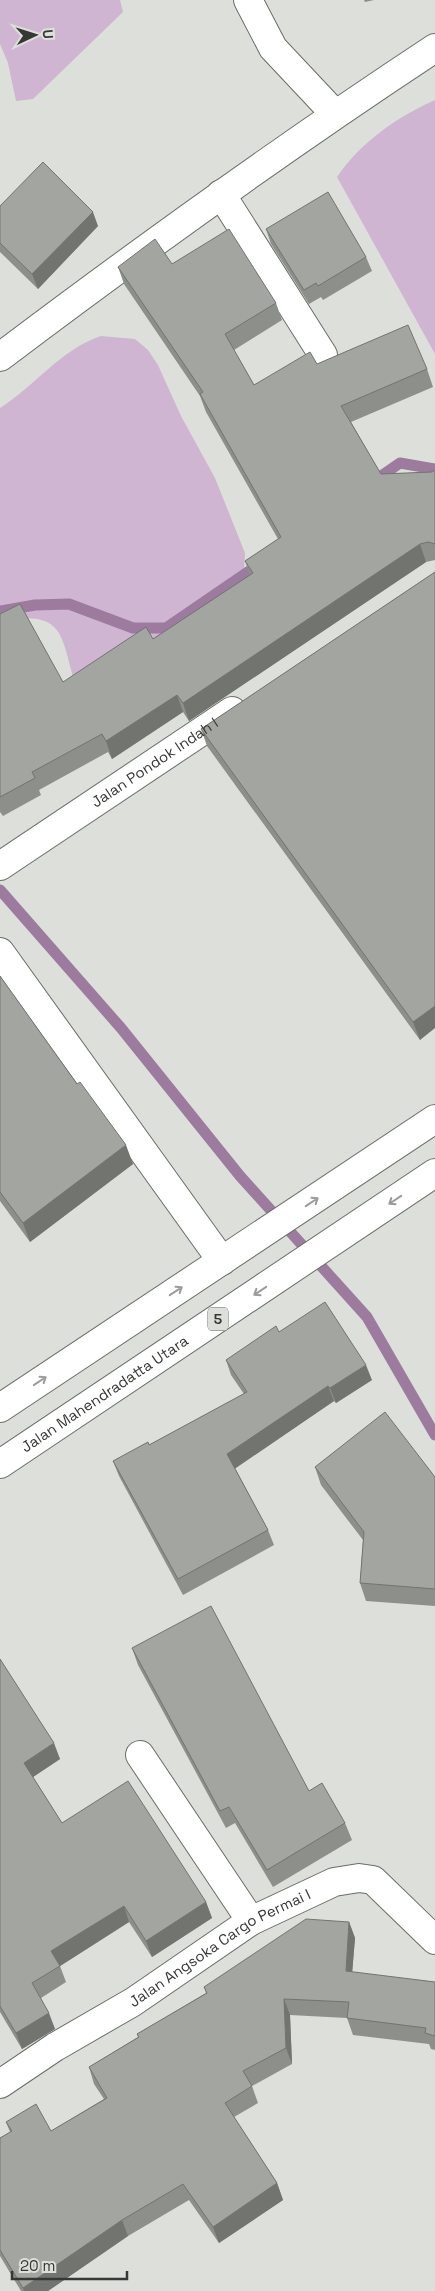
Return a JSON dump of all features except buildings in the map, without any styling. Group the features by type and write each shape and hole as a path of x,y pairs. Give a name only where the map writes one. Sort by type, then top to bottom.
{"main road":[{"path":"248,0 273,48 334,114"},
{"path":"0,357 221,194 334,114 435,48"},
{"path":"221,194 324,355"},
{"name":"Jalan Pondok Indah I","path":"0,866 254,696"},
{"path":"0,952 222,1261"},
{"path":"0,1408 435,1119"},
{"name":"Jalan Mahendradatta Utara","path":"0,1464 435,1173"},
{"path":"140,1755 251,1921"},
{"name":"Jalan Angsoka Cargo Permai I","path":"0,2084 55,2046 133,2002 251,1921 334,1882 359,1878 373,1880 435,1940"}],"shaded area":[{"path":"0,0 120,0 123,12 33,99 16,101 8,63 0,44"},
{"path":"435,100 435,354 337,177 357,153 381,132 407,114"},
{"path":"101,336 135,339 148,350 158,365 181,416 215,478 245,553 243,590 177,638 73,677 60,635 49,623 33,618 24,618 0,623 0,408 73,350"}],"waterway":[{"path":"371,483 400,463 435,469"},
{"path":"0,611 35,605 69,604 133,628 166,628 261,563"},
{"path":"0,890 121,1028 240,1176 367,1317 435,1435"}]}
